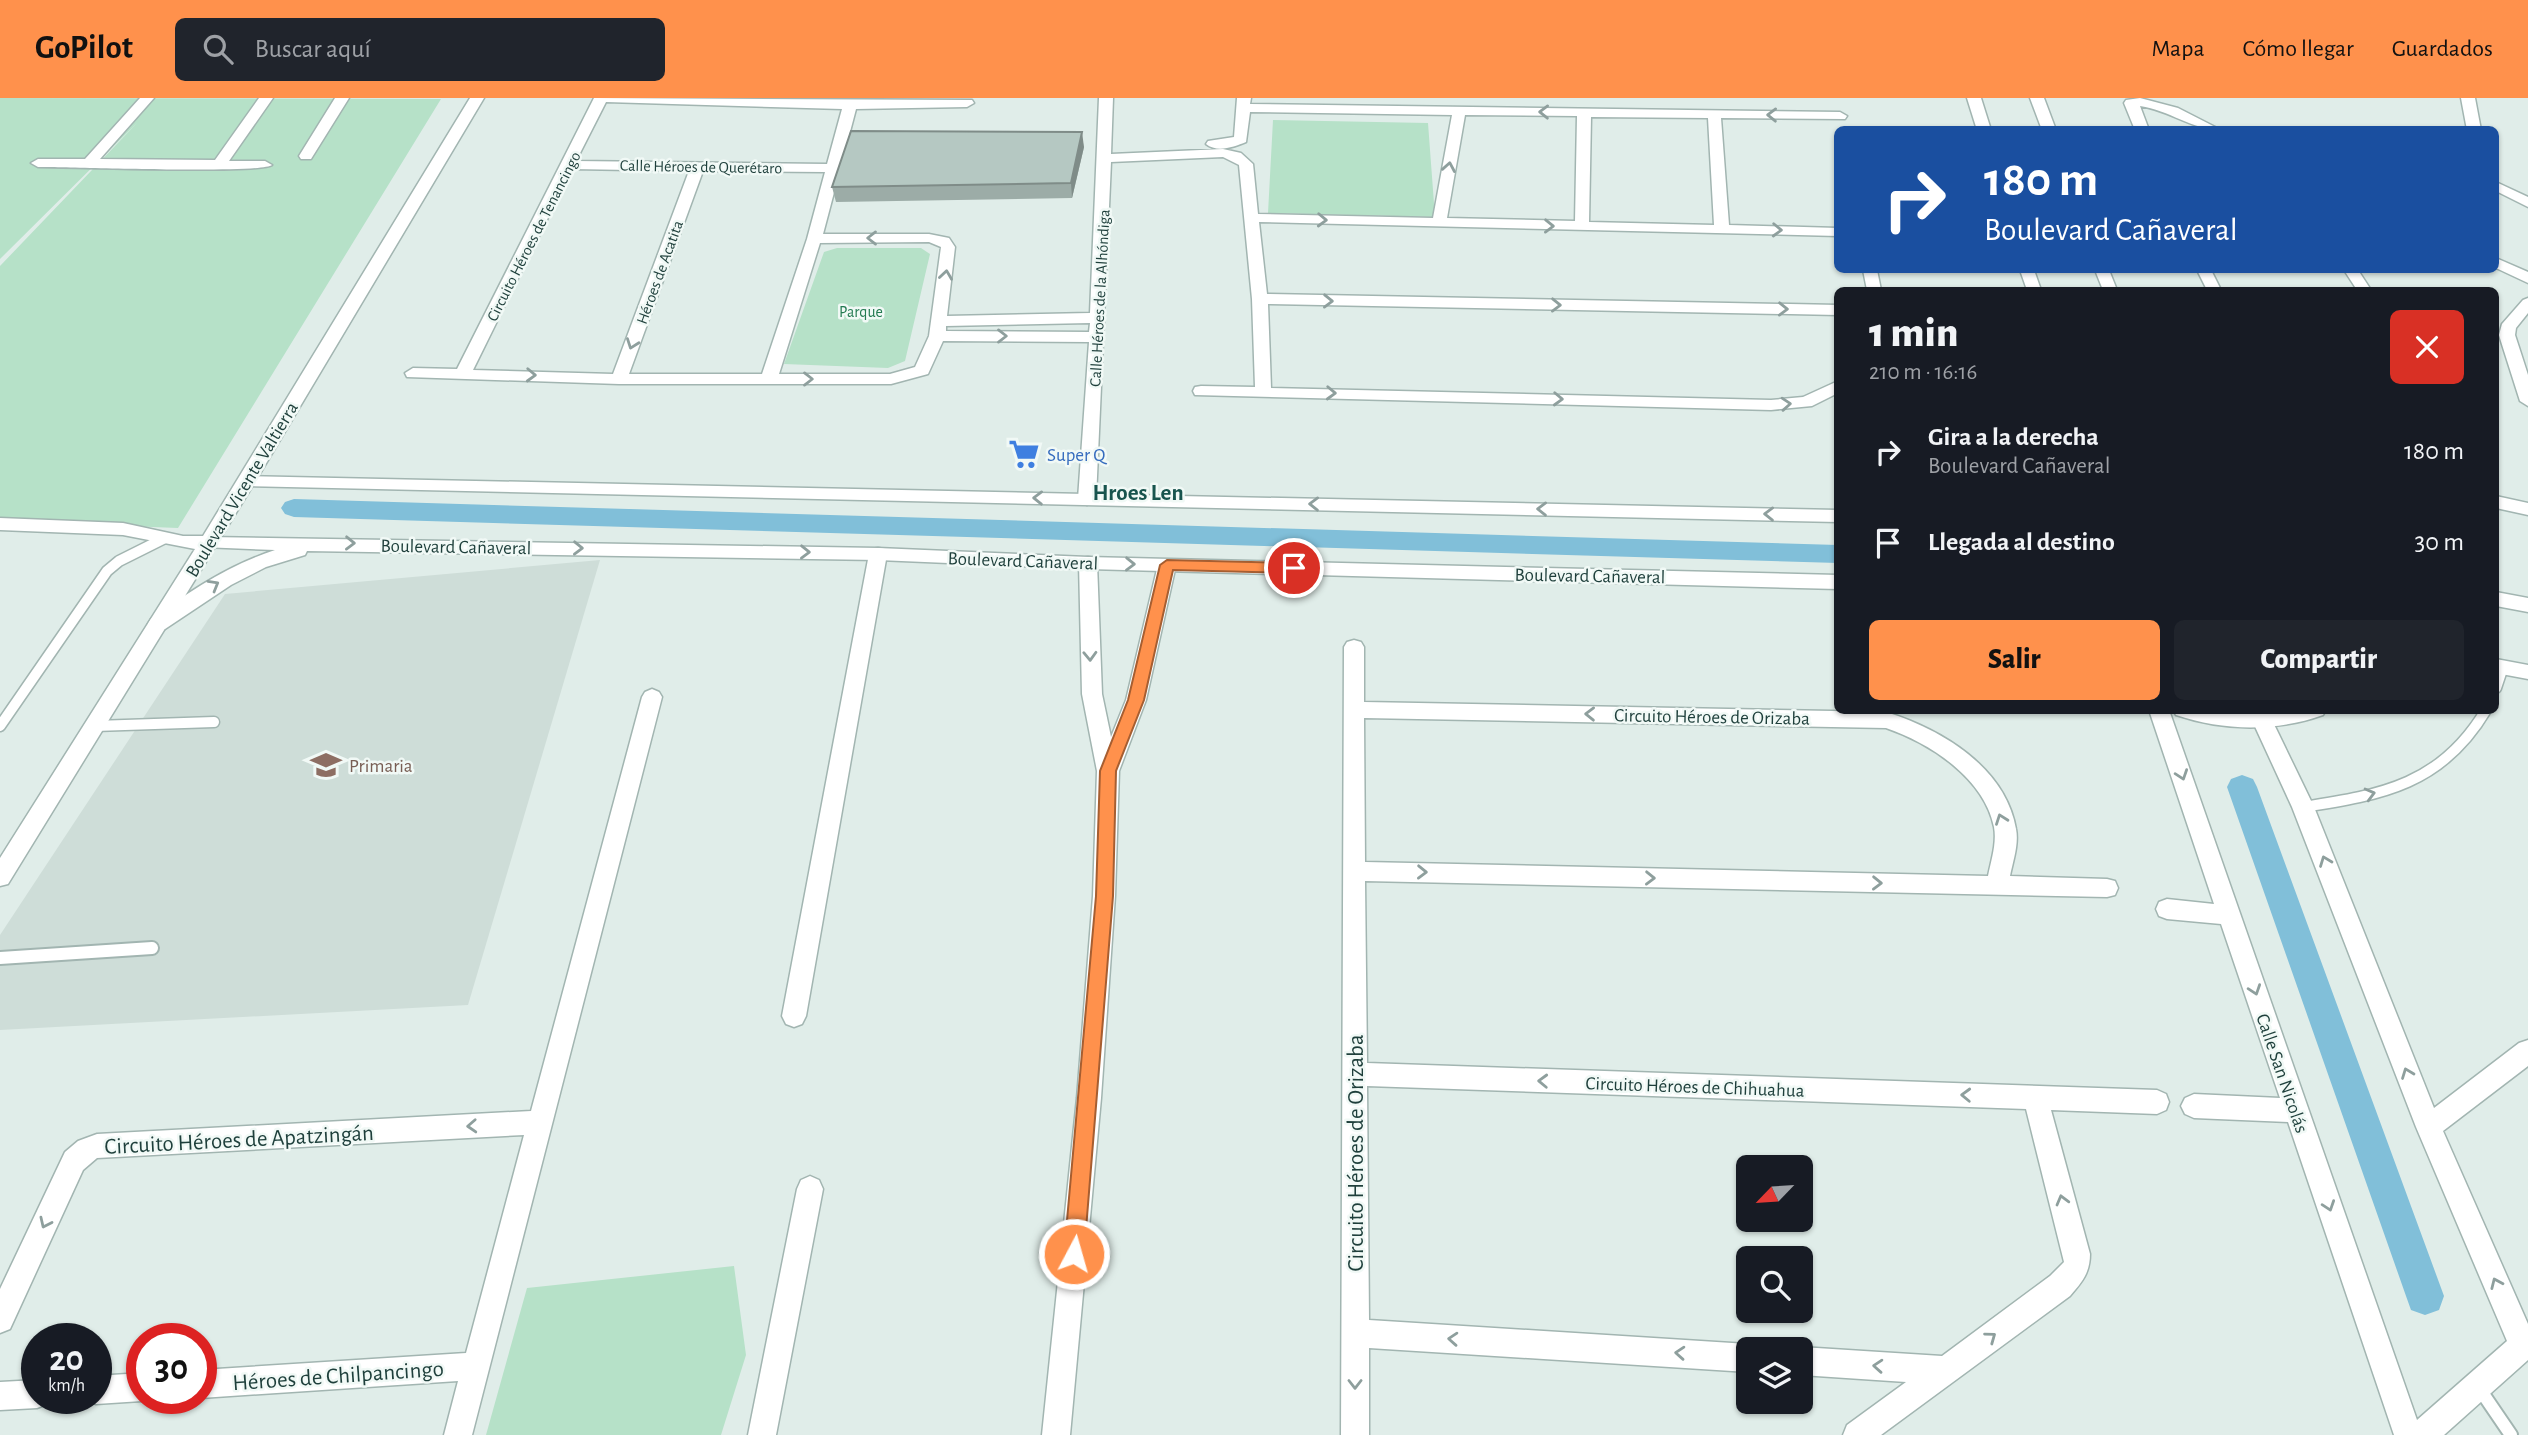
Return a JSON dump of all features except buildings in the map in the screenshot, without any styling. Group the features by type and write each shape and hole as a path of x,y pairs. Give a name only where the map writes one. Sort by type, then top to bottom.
{"street":[{"path":"89,163 147,98"},
{"path":"219,165 266,98"},
{"path":"306,156 342,98"},
{"name":"Boulevard Vicente Valtierra","path":"0,877 246,482 477,98"},
{"path":"601,98 850,106 960,115 964,113 968,100"},
{"name":"Circuito Héroes de Tenancingo","path":"463,373 601,98"},
{"name":"Calle Héroes de la Alhóndiga","path":"1087,499 1107,98"},
{"path":"1105,151 1230,144 1241,139 1245,103 1714,114 1841,123 1836,98"},
{"path":"1974,98 1983,126"},
{"path":"2037,98 2048,126"},
{"path":"2468,98 2473,126"},
{"path":"2140,126 2131,103 2138,100 2163,104 2207,126"},
{"path":"769,379 814,239 850,106"},
{"path":"1439,224 1459,110"},
{"path":"1582,226 1584,112"},
{"path":"1714,114 1722,228"},
{"path":"1105,151 1223,153 1236,156 1246,163 1254,218 1263,391"},
{"path":"38,163 265,165"},
{"name":"Calle Héroes de Querétaro","path":"569,165 833,168"},
{"name":"Héroes de Acatita","path":"619,379 698,165"},
{"path":"2499,188 2528,203"},
{"path":"1254,218 1834,232"},
{"path":"413,373 619,379 891,379 922,370 938,329 949,254 944,241 929,238 814,239"},
{"path":"2499,264 2528,278"},
{"path":"1260,299 1834,310"},
{"path":"2528,303 2508,327 2528,401"},
{"path":"938,329 1098,318"},
{"path":"938,329 1097,337"},
{"path":"2517,354 2528,348"},
{"path":"1201,391 1781,405 1806,402 1834,388"},
{"path":"246,482 1834,516"},
{"path":"2499,503 2528,509"},
{"name":"Boulevard Cañaveral","path":"0,524 123,529 208,543 878,554 1088,563 1834,582"},
{"path":"159,624 194,596 235,573 277,555 321,543"},
{"path":"794,1016 878,554"},
{"path":"1056,1435 1090,1085 1104,896 1108,771 1092,694 1088,563"},
{"path":"1108,771 1136,700 1167,565"},
{"path":"2499,599 2528,606"},
{"name":"Circuito Héroes de Orizaba","path":"1354,647 1355,1435"},
{"path":"2499,667 2528,673"},
{"path":"458,1435 652,697"},
{"name":"Circuito Héroes de Orizaba","path":"1354,710 1886,720 1903,724 1945,748 1967,767 1996,803 2006,829 1997,886"},
{"name":"Calle San Nicolás","path":"2160,714 2407,1435"},
{"path":"2199,714 2262,720 2294,714"},
{"path":"2262,720 2303,807 2428,1127 2526,1343 2422,1435"},
{"path":"1354,871 2107,888"},
{"path":"2167,909 2230,915"},
{"path":"2428,1127 2528,1051"},
{"name":"Circuito Héroes de Chihuahua","path":"1355,1074 2157,1102"},
{"path":"1857,1435 2060,1286 2077,1267 2077,1254 2035,1097"},
{"path":"2194,1106 2296,1111"},
{"name":"Circuito Héroes de Apatzingán","path":"0,1319 74,1161 87,1150 97,1146 540,1122"},
{"path":"762,1435 810,1189"},
{"path":"1355,1333 1736,1356"},
{"path":"1813,1362 1947,1370"},
{"name":"Héroes de Chilpancingo","path":"217,1383 476,1366"},
{"path":"0,1396 21,1395"}],"lane":[{"path":"0,726 107,571 119,561 165,538"},
{"path":"2303,807 2374,794 2437,769 2462,748 2483,714"},
{"path":"94,726 214,722"},
{"path":"0,958 152,948"},
{"path":"2477,1385 2511,1435"}],"shaded area":[{"name":"Primaria","path":"600,560 468,1005 0,1030 0,935 225,594"}],"green space":[{"path":"0,98 441,99 178,528 0,521 0,266 137,123 0,259"},
{"path":"1273,120 1428,123 1435,217 1268,213"},
{"name":"Parque","path":"837,248 921,248 930,254 905,361 888,368 784,364 824,252"},
{"path":"734,1266 746,1355 721,1435 486,1435 527,1288"}],"waterway":[{"path":"294,508 1834,554"},
{"path":"2242,787 2425,1296"}],"place":[{"name":"Super Q","path":"1024,454"},
{"name":"Primaria","path":"326,765"}],"district":[{"name":"Hroes Len","path":"1138,492"}],"route":[{"path":"1074,1254 1104,896 1108,771 1136,700 1167,565 1294,568"}]}
